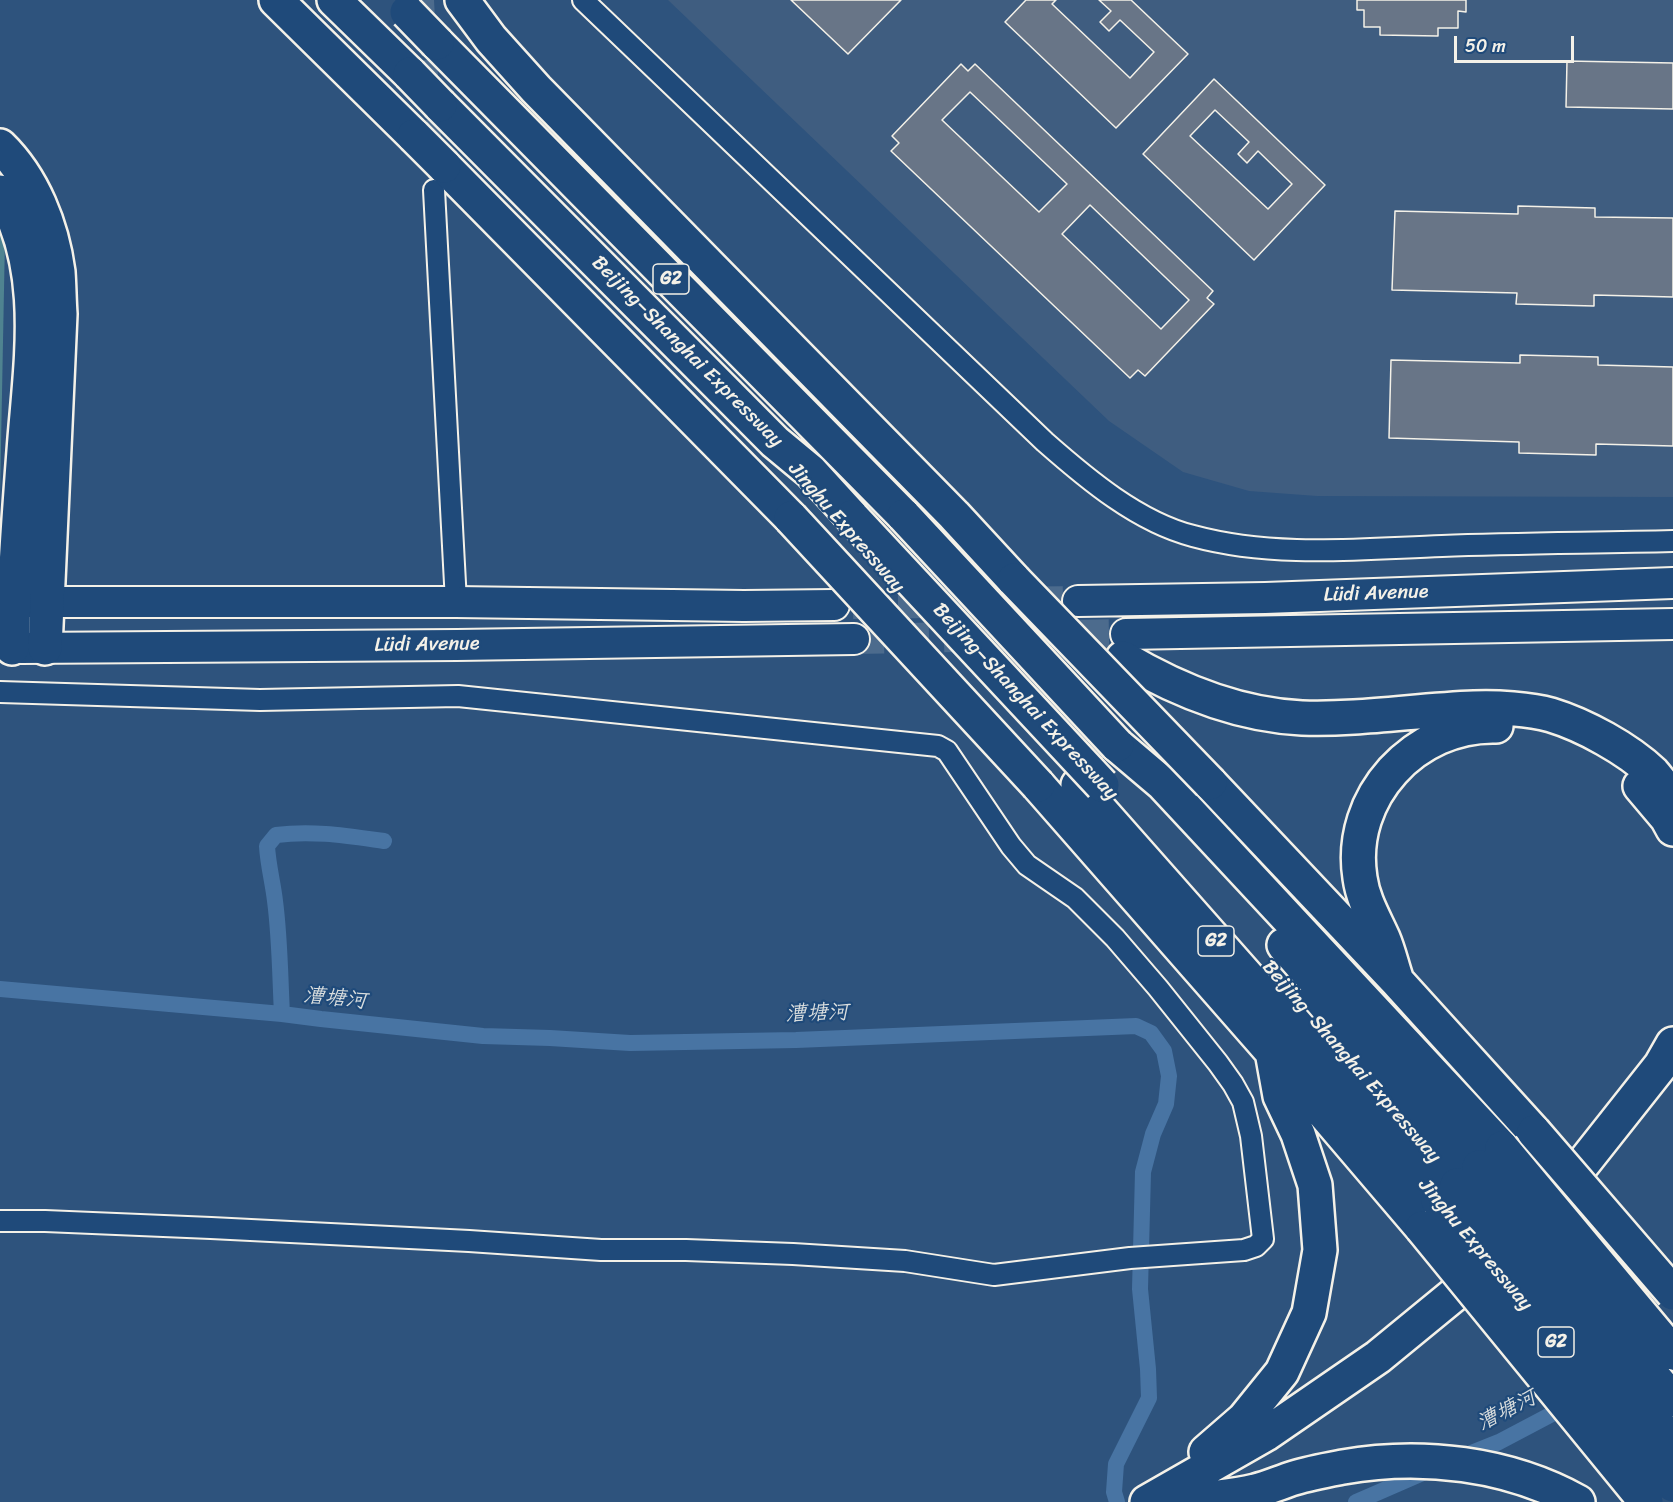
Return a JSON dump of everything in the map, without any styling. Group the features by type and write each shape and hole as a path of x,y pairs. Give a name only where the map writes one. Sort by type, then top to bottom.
{"highway":[{"path":"276,0 414,136 439,178 791,518 1038,785 1272,1052 1460,1186 1646,1502"},
{"name":"Beijing–Shanghai Expressway","path":"334,0 775,442 810,471 843,517 1090,785 1291,993 1460,1186 1673,1443"},
{"path":"462,0 491,39 536,89 954,515 1397,981 1534,1132 1673,1293"},
{"name":"Beijing–Shanghai Expressway","path":"400,6 904,516 1117,745 1311,975 1460,1186 1673,1400"},
{"path":"0,146 27,180 39,204 51,237 57,270 60,314 45,648"},
{"path":"0,192 14,216 23,242 29,275 32,313 7,602 6,648"},
{"path":"1014,580 1083,634 1111,652 1167,682 1233,707 1300,718 1377,716 1475,708 1509,709 1550,715 1583,728 1618,746 1652,773 1673,798"},
{"path":"1397,981 1383,939 1367,907 1360,879 1358,853 1363,822 1374,796 1389,774 1412,752 1436,738 1461,729 1487,726 1515,727 1565,739 1612,763 1640,786 1667,818 1673,829"},
{"path":"1150,1500 1266,1434 1378,1357 1478,1275 1578,1170 1661,1065 1673,1044"},
{"path":"1150,1500 1244,1419 1282,1372 1309,1314 1320,1250 1315,1185 1298,1134 1281,1096 1272,1052"},
{"path":"1195,1501 1280,1450 1387,1372 1493,1288 1591,1180 1673,1076"},
{"name":"G2","path":"1460,1186 1673,1353"},
{"name":"Jinghu Expressway","path":"1460,1186 1572,1361 1673,1485"},
{"path":"1195,1501 1255,1491 1343,1467 1393,1461 1442,1462 1488,1469 1531,1481 1578,1502"}],"main road":[{"name":"Lüdi Avenue","path":"1078,601 1265,598 1673,583"},
{"path":"7,602 834,605"},
{"name":"Lüdi Avenue","path":"1126,634 1673,624"},
{"name":"Lüdi Avenue","path":"6,648 854,639"}],"street":[{"path":"583,0 1045,442 1078,472 1116,499 1150,519 1191,536 1246,548 1303,550 1673,541"},
{"path":"439,178 456,602"},
{"path":"0,692 260,700 458,696 938,746 947,751 1011,846 1027,865 1075,898 1115,939 1218,1063 1243,1102 1251,1136 1263,1239 1256,1246 1244,1250 1130,1258 994,1275 905,1261 793,1254 600,1250 211,1228 0,1221"}],"shaded area":[{"path":"668,0 1673,0 1673,497 1317,496 1249,491 1183,472 1109,421"}],"green space":[{"path":"0,225 5,238 0,497"}],"building":[{"path":"791,0 901,0 848,54"},
{"path":"1026,0 1056,0 1052,4 1130,78 1154,52 1120,20 1109,31 1100,22 1111,11 1099,0 1131,0 1188,54 1116,128 1005,22"},
{"path":"1357,0 1466,0 1466,12 1458,11 1458,28 1438,28 1438,36 1380,35 1380,27 1364,27 1364,10 1357,10"},
{"path":"1567,61 1673,63 1673,109 1566,107"},
{"path":"961,64 968,71 975,64 1213,291 1207,298 1214,304 1145,376 1138,370 1130,378 891,151 899,143 892,136","holes":["970,92 1067,184 1039,212 942,120","1090,205 1189,300 1161,329 1062,234"]},
{"path":"1214,79 1325,185 1254,260 1143,154","holes":["1215,110 1249,142 1238,154 1247,163 1258,151 1292,184 1268,209 1190,136"]},
{"path":"1518,206 1595,208 1595,217 1673,218 1673,297 1594,295 1594,306 1516,304 1517,293 1392,290 1395,211 1518,214"},
{"path":"1520,355 1598,357 1598,365 1673,367 1673,446 1596,444 1596,455 1519,453 1519,442 1389,438 1391,360 1520,363"}],"waterway":[{"path":"282,1014 278,929 267,846 276,835 303,833 384,841"},
{"name":"漕塘河","path":"0,989 282,1014 483,1036 630,1043 796,1040 1136,1026 1151,1033 1164,1051 1169,1076 1166,1104 1153,1134 1143,1172 1140,1289 1149,1398 1116,1464 1114,1492 1117,1502"},
{"name":"漕塘河","path":"1459,1458 1499,1442 1571,1404"},
{"name":"漕塘河","path":"1356,1502 1432,1469"}],"tunnel":[{"path":"424,0 432,155"},
{"path":"853,604 1078,601"},
{"path":"854,639 1126,634"}]}
